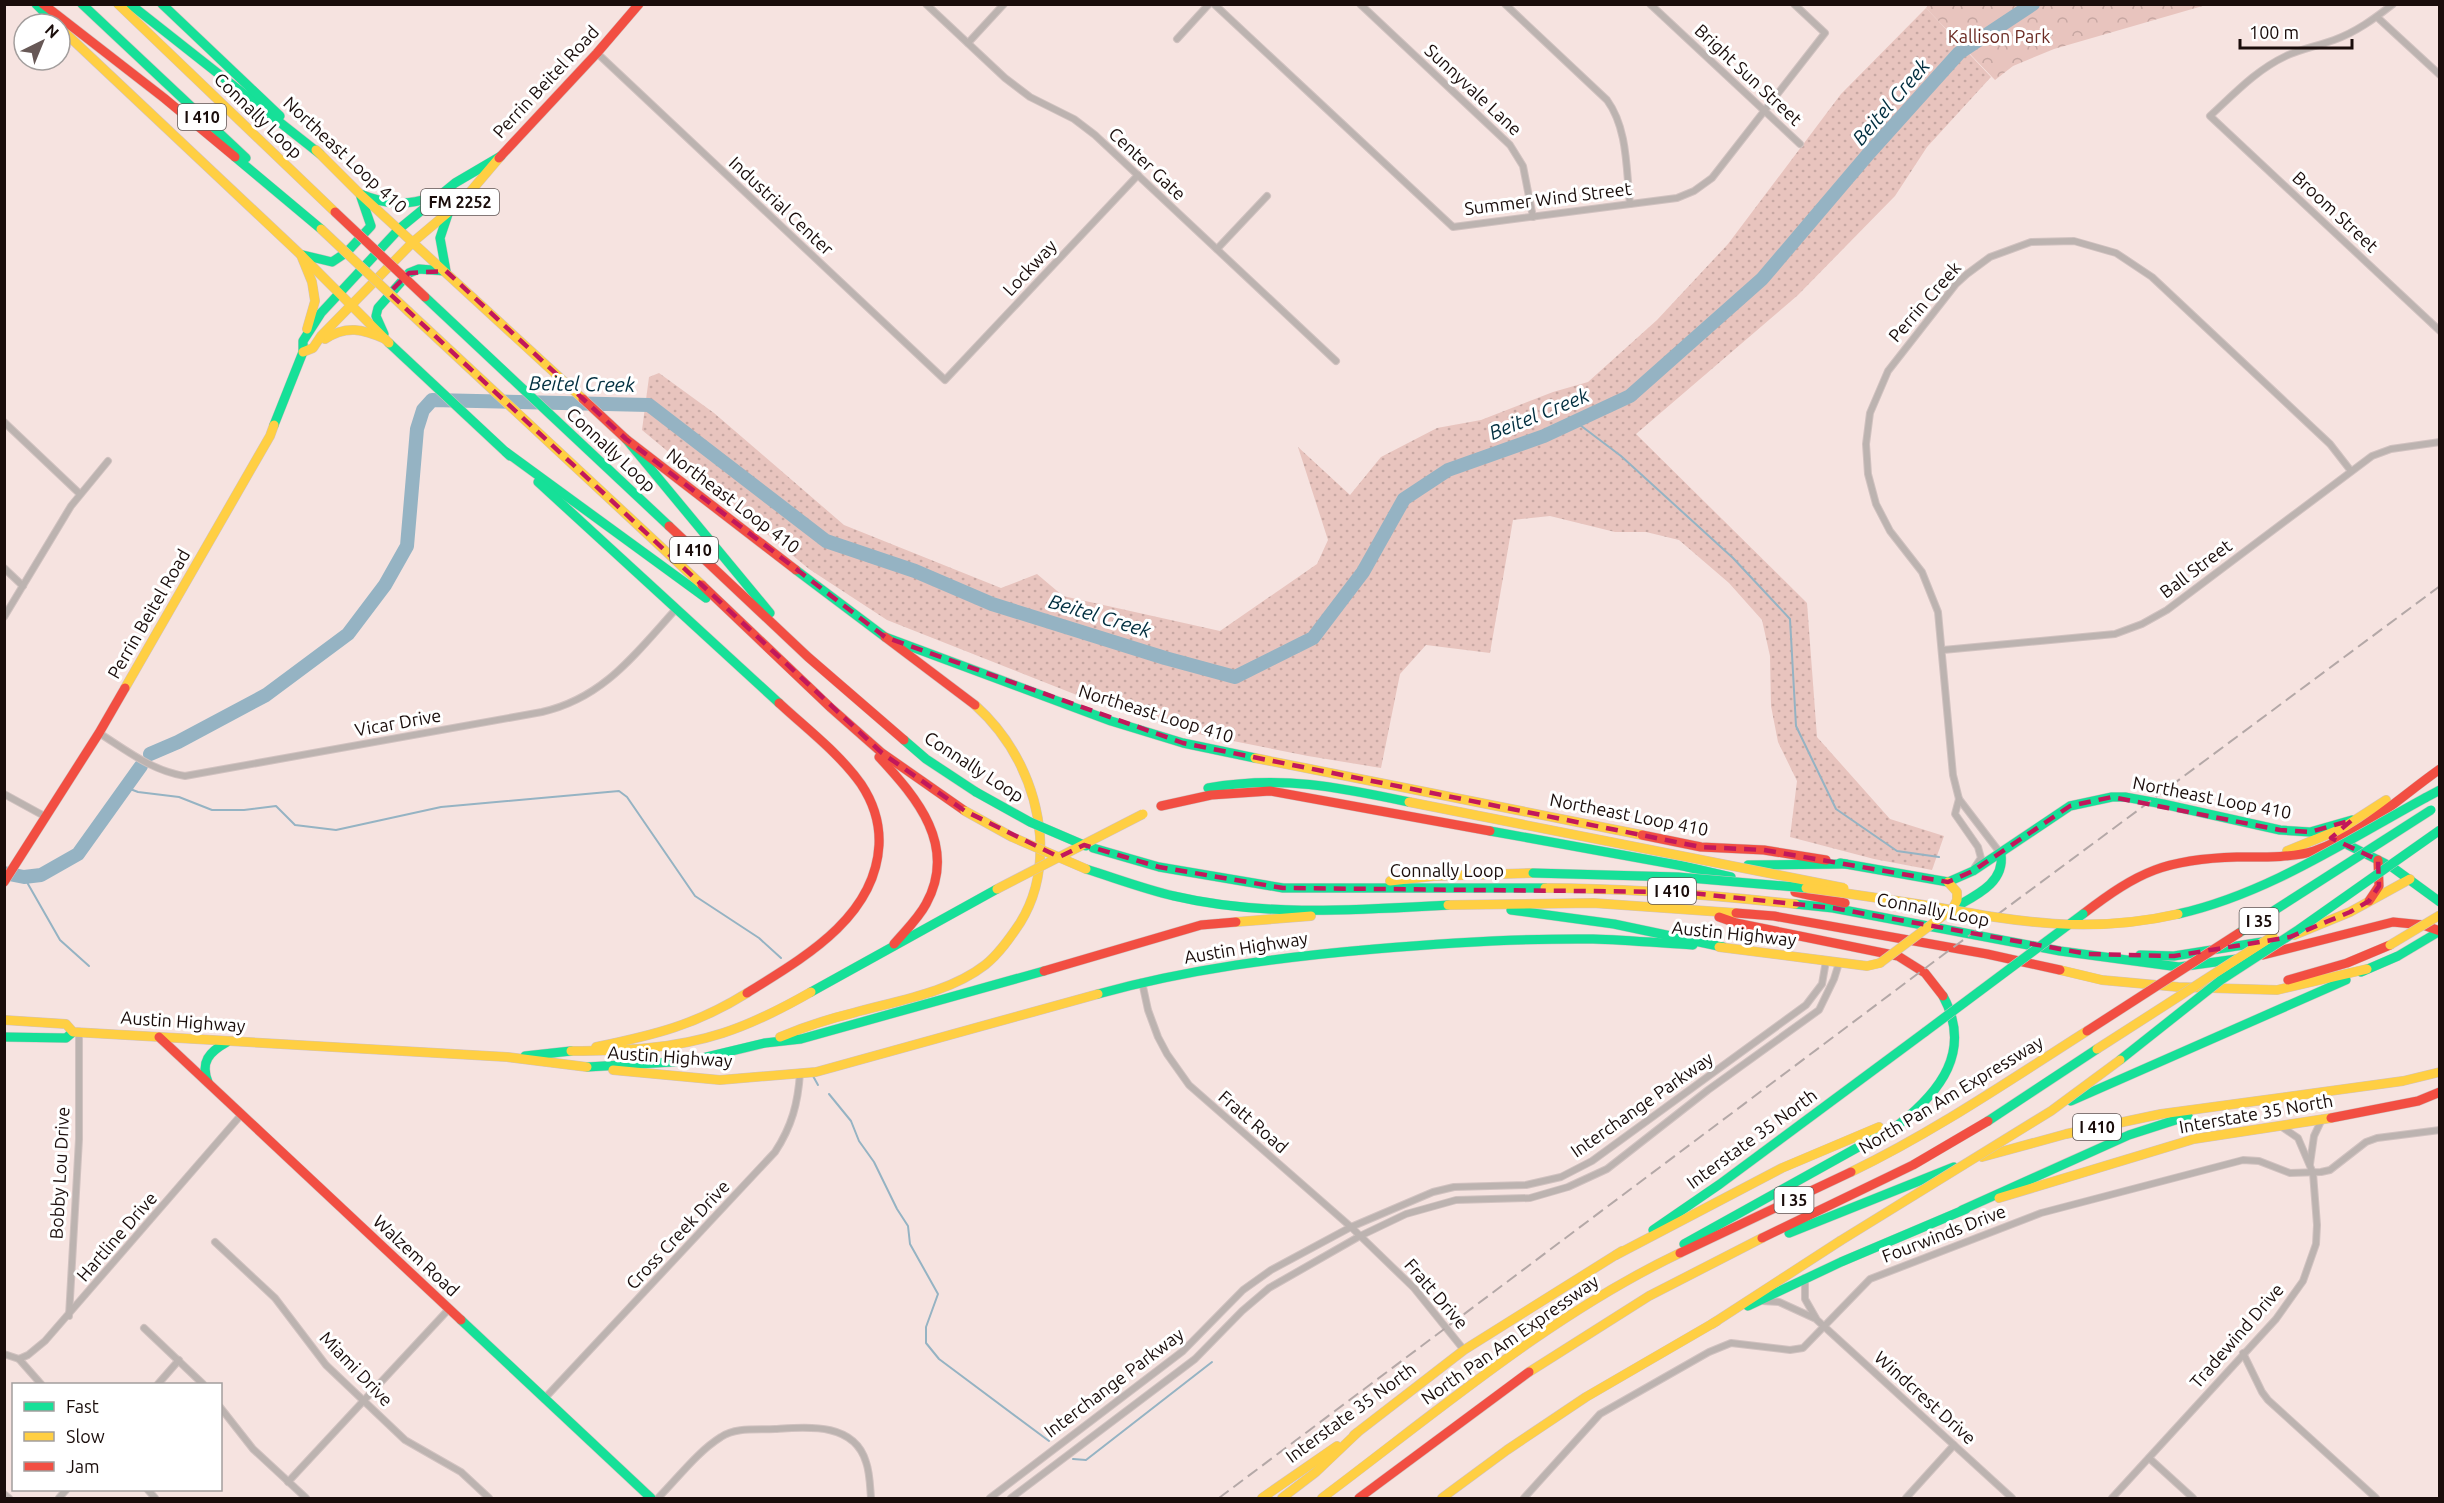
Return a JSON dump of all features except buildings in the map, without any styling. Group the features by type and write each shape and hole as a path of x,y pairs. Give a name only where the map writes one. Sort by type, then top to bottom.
{"main road":[{"path":"43,4 173,106 321,229"},
{"name":"Connally Loop","path":"82,4 831,708 882,753 965,811 1012,837 1086,868 1174,896 1223,904 1284,909 1354,910 1462,904 1593,903 1701,910"},
{"name":"Connally Loop","path":"118,4 335,212 808,657 926,759 1005,810 1060,837 1159,867 1283,888 1610,888 1681,891 1833,909 2013,943 2088,954"},
{"path":"130,4 320,154"},
{"name":"Northeast Loop 410","path":"162,4 360,194 627,439 712,507 885,637 1111,721 1184,743 1701,847 1764,850 1948,882 1973,871 2001,854 2070,806 2098,799 2125,797 2243,822 2310,832 2352,820"},
{"name":"Perrin Beitel Road","path":"303,352 313,348 351,304 413,242 465,198 639,4"},
{"path":"72,39 301,255 410,364 676,609"},
{"name":"Perrin Beitel Road","path":"4,882 99,733 270,436 303,352 303,341 321,314 399,229 455,183 501,156"},
{"path":"301,255 320,261 333,262 342,257 371,226 360,194"},
{"path":"360,194 384,204 397,205 414,203 442,194"},
{"path":"385,339 376,316 380,303 409,273 419,269 446,272 440,238 449,212"},
{"path":"301,255 312,282 315,302 303,341"},
{"path":"313,348 335,332 356,328 385,339"},
{"path":"627,439 808,657"},
{"path":"506,452 758,637"},
{"name":"Austin Highway","path":"507,1057 571,1051 673,1029 708,1014 755,989 835,932 864,899 878,864 878,825 866,791 843,762 676,609"},
{"path":"587,1067 690,1061 765,1043 816,1024 940,988 979,969 1002,948 1023,920 1037,886 1040,855 1035,804 1019,758 1006,738 977,706 885,637"},
{"path":"831,708 920,802 936,836 937,867 928,900 887,952"},
{"name":"Interstate 35 North","path":"2276,855 2341,830 2352,820 2438,771"},
{"name":"Interstate 35 North","path":"1262,1498 1358,1433 1464,1350 1616,1255 1720,1184 2116,889 2145,872 2188,860 2307,852 2337,841 2438,771"},
{"path":"571,1051 628,1051 685,1043 735,1029 887,952 998,889 1143,814 1204,789 1265,780 1334,786 1797,877 1904,902"},
{"path":"1326,887 1434,876 1533,873 1624,874 1729,880 1904,902 2044,924 2107,924 2154,920 2211,905 2259,887 2439,790"},
{"path":"1161,806 1211,795 1270,791 1683,866 2013,943"},
{"name":"North Pan Am Expressway","path":"1322,1498 1526,1345 1584,1306 1645,1270 1893,1152 1940,1125 2439,804"},
{"path":"1712,1324 1840,1241 2051,1111 2126,1056 2221,980 2298,930 2439,830"},
{"name":"North Pan Am Expressway","path":"1359,1498 1527,1374 1594,1329 1707,1263 1912,1165 2029,1093 2439,830"},
{"path":"2337,841 2362,850 2410,879 2439,902"},
{"name":"Austin Highway","path":"4,1037 66,1038 76,1032 507,1057 720,1080 816,1072 1142,982 1293,956 1441,944 1594,939 1722,947 1867,966 1880,963 1948,912 1996,881 2004,862 2001,854"},
{"path":"2369,901 2379,886 2378,860"},
{"path":"1683,866 1846,864"},
{"path":"2088,954 2174,956 2290,937 2332,921 2410,879"},
{"path":"1948,882 1957,892 1957,900 1948,912"},
{"path":"1462,904 1614,924 1722,947"},
{"path":"765,1043 801,1039 899,1013 1201,925 1284,919 1354,910"},
{"path":"1701,910 1806,921 1987,954 2102,980 2178,987 2277,990 2367,969"},
{"name":"I 410","path":"1645,1270 1695,1236 1898,1125 1937,1092 1953,1053 1954,1023 1946,1000 1917,966 1880,950 1736,923 1701,910"},
{"path":"2230,988 2264,986 2325,970 2390,945 2439,915"},
{"name":"I 410","path":"2088,954 2179,967 2255,957 2393,922 2423,925 2439,931"},
{"path":"2051,1111 2106,1084 2338,984 2398,956 2439,931"},
{"name":"Austin Highway","path":"4,1020 66,1024 76,1032"},
{"name":"Walzem Road","path":"159,1037 651,1498"},
{"path":"209,1085 204,1070 205,1059 210,1052 228,1042"},
{"name":"I 410","path":"1767,1235 1792,1232 1901,1186 2001,1150 2066,1134 2151,1116 2403,1081 2439,1072"},
{"name":"Interstate 35 North","path":"1444,1498 1507,1450 1586,1397 1712,1324 1805,1278 1962,1210 2194,1139 2368,1112 2418,1101 2439,1092"},
{"path":"1616,1255 1782,1168 1877,1128 1926,1103"},
{"path":"1962,1210 2129,1135 2218,1106"},
{"path":"1282,1498 1316,1472 1358,1433"},
{"path":"1312,1498 1359,1470"}],"street":[{"name":"Center Gate","path":"927,4 1019,89 1074,119 1095,135 1336,361"},
{"path":"968,43 1004,4"},
{"path":"1178,39 1209,4"},
{"name":"Summer Wind Street","path":"1214,4 1453,227 1677,198 1701,188 1712,178 1825,33 1794,4"},
{"name":"Sunnyvale Lane","path":"1360,4 1510,144 1523,166 1533,217"},
{"path":"1505,4 1607,100 1614,110 1622,134 1630,204"},
{"name":"Bright Sun Street","path":"1650,4 1800,144"},
{"path":"2393,4 2377,16 2439,75"},
{"name":"Broom Street","path":"2377,16 2347,35 2301,50 2272,63 2251,78 2210,116 2439,331"},
{"name":"Industrial Center","path":"597,53 945,381"},
{"name":"Lockway","path":"945,381 1138,176"},
{"path":"1217,249 1267,196"},
{"name":"Perrin Creek","path":"2001,854 1959,799 1953,775 1938,612 1929,585 1914,560 1890,531 1876,504 1867,468 1867,429 1874,399 1897,359 1956,284 1978,264 2004,251 2031,242 2074,241 2102,248 2128,260 2152,277 2330,444 2351,471"},
{"path":"4,422 80,494"},
{"name":"Ball Street","path":"1943,650 2101,636 2142,624 2167,610 2351,471 2380,452 2403,446 2439,442"},
{"path":"4,617 80,494 108,461"},
{"path":"4,568 23,585"},
{"name":"Vicar Drive","path":"99,733 150,765 185,776 542,712 571,704 600,688 625,666 676,609"},
{"path":"4,794 46,817"},
{"name":"Perrin Creek","path":"1959,799 1955,813 1978,847 1981,858 1973,871"},
{"name":"Interchange Parkway","path":"990,1498 1183,1352 1243,1290 1271,1270 1351,1227 1433,1192 1454,1187 1526,1185 1561,1177 1619,1143 1806,1005 1822,984 1826,961"},
{"name":"Interchange Parkway","path":"1011,1498 1194,1359 1242,1311 1269,1288 1360,1236 1406,1214 1456,1200 1530,1198 1588,1179 1607,1169 1708,1090 1819,1010 1839,963"},
{"name":"Fratt Road","path":"1142,982 1148,1010 1158,1038 1189,1085 1351,1227 1383,1258"},
{"name":"Bobby Lou Drive","path":"69,1316 79,1139 76,1032"},
{"name":"Cross Creek Drive","path":"544,1399 775,1152 795,1113 800,1073"},
{"name":"Hartline Drive","path":"19,1359 34,1350 69,1316 241,1115"},
{"name":"Tradewind Drive","path":"2310,1164 2314,1136 2322,1119"},
{"name":"Tradewind Drive","path":"2112,1498 2289,1303 2309,1265 2316,1244 2317,1225 2313,1173 2298,1138 2287,1128 2279,1125"},
{"name":"Fourwinds Drive","path":"1524,1498 1582,1432 1612,1406 1731,1342 1790,1350 1803,1348 1858,1288 1870,1279 2040,1213 2243,1160 2259,1161 2290,1173 2330,1170 2366,1142 2377,1138 2439,1130"},
{"name":"Miami Drive","path":"215,1242 275,1298 326,1365 405,1440 461,1472 489,1498"},
{"name":"Fratt Drive","path":"1383,1258 1414,1288 1464,1350"},
{"name":"Windcrest Drive","path":"1805,1278 1805,1299 1817,1320"},
{"name":"Windcrest Drive","path":"1760,1300 1779,1302 1817,1320 2012,1498"},
{"path":"288,1482 448,1310"},
{"path":"144,1328 202,1383"},
{"path":"2243,1353 2268,1400 2376,1498"},
{"path":"4,1354 19,1359 40,1383"},
{"path":"159,1383 179,1360"},
{"path":"222,1410 253,1449 306,1498"},
{"path":"658,1498 696,1459 726,1434 741,1430 809,1427 832,1429 858,1447 867,1465 871,1498"},
{"path":"1906,1498 1954,1445"},
{"path":"2149,1458 2193,1498"},
{"path":"4,1494 9,1498"}],"highlighted area":[{"path":"446,271 626,439 885,637 1183,743 1701,847 1764,850 1948,882 1973,871 2070,806 2112,797 2280,830 2310,832 2352,820 2331,838 2378,860 2379,886 2369,901 2350,912 2290,937 2216,951 2174,956 2088,954 1833,908 1681,892 1283,888 1159,867 1084,845 1059,857 965,811 882,753 389,293 409,273"}],"green space":[{"name":"Kallison Park","path":"1928,4 2206,5 2054,49 2013,66 1995,80 1926,8"},
{"path":"1926,8 1991,77 1927,147 1895,196 1798,295 1636,434 1807,603 1817,737 1890,819 1944,836 1932,870 1874,859 1790,837 1797,781 1778,742 1771,706 1770,656 1762,620 1729,583 1679,540 1646,532 1615,532 1550,516 1513,520 1490,653 1426,645 1400,674 1381,768 1188,732 1097,703 887,620 809,569 642,430 649,377 659,373 714,413 844,525 1001,588 1037,574 1063,596 1220,631 1317,564 1328,540 1298,447 1350,495 1381,457 1437,428 1481,420 1553,392 1588,382 1657,320 1728,244 1841,94"}],"waterway":[{"name":"Beitel Creek","path":"150,754 178,742 266,695 348,634 385,585 407,546 417,429 423,410 432,400 649,405 826,541 915,571 992,604 1165,658 1235,677 1313,638 1363,572 1404,499 1448,470 1544,436 1630,396 1762,279 1870,152 1959,53 2033,4"},
{"path":"1576,422 1621,456 1733,558 1790,619 1796,726 1836,809 1897,851 1939,857"},
{"name":"Beitel Creek","path":"4,873 24,877 41,875 78,854 141,766"},
{"path":"125,787 138,792 179,797 212,810 244,810 276,806 295,825 336,830 441,807 619,791 627,797 695,896 759,938 781,958"},
{"path":"24,877 60,940 89,966"},
{"path":"813,1076 818,1085"},
{"path":"829,1094 851,1121 859,1141 874,1162 908,1226 910,1244 938,1294 926,1327 926,1343 939,1359 1049,1441"},
{"path":"1073,1459 1086,1460 1212,1362"}],"railway":[{"path":"1219,1498 1912,978 2440,586"}],"traffic: fast":[{"path":"36,4 44,12"},
{"path":"82,4 246,158"},
{"path":"130,4 320,154"},
{"path":"162,4 280,116"},
{"path":"274,425 303,352 303,341 321,313 399,229 455,183 501,156"},
{"path":"235,157 321,229"},
{"path":"360,194 396,203 414,202 433,197"},
{"path":"303,255 332,262 347,252 371,226 361,197"},
{"path":"446,271 440,238 448,214"},
{"path":"384,334 376,316 378,308 409,273 419,269 445,271"},
{"path":"425,297 669,526"},
{"path":"389,343 510,456"},
{"path":"626,439 770,613"},
{"path":"506,452 706,598"},
{"path":"538,482 779,703"},
{"path":"796,570 885,637 1111,721 1183,743 1255,758"},
{"path":"904,740 926,759 976,792"},
{"path":"1208,788 1260,783 1309,784 1409,802"},
{"path":"2425,798 2440,790"},
{"path":"976,792 1030,822 1086,846"},
{"path":"1840,863 1948,882 1973,871 2070,806 2112,797 2163,804 2280,830 2310,832 2352,820"},
{"path":"2178,914 2211,905 2274,880 2425,798"},
{"path":"2239,933 2431,810"},
{"path":"2120,1060 2221,980 2298,930 2440,830"},
{"path":"1490,831 1683,866 1731,877"},
{"path":"2340,841 2392,867 2440,902"},
{"path":"1093,848 1159,867 1283,888 1545,888"},
{"path":"1952,909 1978,894 1993,881 2001,864 2001,854"},
{"path":"1748,865 1846,864"},
{"path":"1086,869 1174,896 1242,907 1310,910 1448,905"},
{"path":"1533,873 1678,877 1806,888"},
{"path":"811,992 997,889"},
{"path":"1795,904 1833,908 2060,951 2179,967 2237,959"},
{"path":"1511,910 1614,924 1723,947"},
{"path":"1925,1032 2083,914"},
{"path":"2361,972 2398,956 2440,931"},
{"path":"1098,994 1235,965 1375,949 1484,941 1566,939 1605,939 1693,945"},
{"path":"2140,955 2174,956 2262,942"},
{"path":"587,1067 690,1061 765,1043 801,1039 1044,971"},
{"path":"2071,1101 2346,980"},
{"path":"1684,1244 1898,1125 1927,1099 1948,1069 1953,1052 1955,1035 1943,996"},
{"path":"4,1037 66,1038 73,1032"},
{"path":"1653,1230 1720,1184 1925,1032"},
{"path":"208,1082 205,1069 208,1058 227,1042"},
{"path":"1988,1121 2097,1049"},
{"path":"525,1056 571,1051"},
{"path":"1962,1210 2129,1135 2188,1116"},
{"path":"1789,1233 1954,1167"},
{"path":"1748,1306 1841,1262 1966,1209"},
{"path":"461,1320 651,1498"}],"traffic: slow":[{"path":"118,4 335,212"},
{"path":"72,39 301,255 389,343"},
{"path":"316,150 360,194 583,399"},
{"path":"303,352 313,348 321,336 413,242 465,198 499,158"},
{"path":"321,229 409,312"},
{"path":"301,255 312,282 315,301 307,329"},
{"path":"409,312 702,585"},
{"path":"325,339 347,330 362,331 385,339"},
{"path":"125,688 270,436 274,425"},
{"path":"780,1037 825,1021 922,995 971,975 990,961 1004,946 1026,913 1031,903 1039,870 1040,836 1034,799 1011,748 989,718 975,705"},
{"path":"1255,758 1642,835"},
{"path":"2287,851 2341,829 2386,800"},
{"path":"1409,802 1844,888"},
{"path":"965,811 1012,837 1086,869"},
{"path":"997,889 1143,814"},
{"path":"1390,881 1434,876 1533,873"},
{"path":"2294,935 2350,912 2410,879"},
{"path":"1948,882 1957,892 1957,900 1953,908"},
{"path":"1545,888 1608,889 1795,904"},
{"path":"1806,888 2050,923 2112,924 2178,914"},
{"path":"1448,905 1593,903 1736,913"},
{"path":"1880,963 1944,915"},
{"path":"2390,945 2440,915"},
{"path":"1236,922 1311,916"},
{"path":"2097,1049 2273,936"},
{"path":"1719,947 1867,966 1880,963"},
{"path":"2060,970 2102,980 2178,987 2277,990 2367,969"},
{"path":"571,1051 648,1048 686,1043 735,1029 811,992"},
{"path":"596,1047 674,1028 710,1013 747,993"},
{"path":"613,1070 720,1080 816,1072 1098,994"},
{"path":"4,1020 66,1024 73,1032 507,1057 587,1067"},
{"path":"1851,1172 1942,1123 2087,1031"},
{"path":"1840,1241 2051,1111 2120,1060"},
{"path":"1982,1157 2066,1134 2161,1114 2403,1081 2440,1072"},
{"path":"1999,1198 2194,1139 2331,1118"},
{"path":"1616,1255 1782,1168 1879,1127"},
{"path":"1529,1372 1649,1296 1762,1238"},
{"path":"1712,1324 1840,1241"},
{"path":"1354,1435 1464,1350 1622,1251"},
{"path":"1322,1498 1495,1366 1540,1335 1585,1305 1680,1253"},
{"path":"1442,1498 1507,1450 1586,1397 1717,1321"},
{"path":"1282,1498 1316,1472 1357,1433"},
{"path":"1262,1498 1337,1446"}],"traffic: jam":[{"path":"43,4 164,98 235,157"},
{"path":"499,158 597,53 639,4"},
{"path":"335,212 425,297"},
{"path":"583,399 626,439 796,570"},
{"path":"669,526 808,657 904,740"},
{"path":"702,585 831,708 882,753 965,811"},
{"path":"885,637 975,705"},
{"path":"4,882 125,688"},
{"path":"747,993 812,950 850,915 865,894 874,871 879,845 875,813 861,784 833,752 779,703"},
{"path":"879,757 919,806 929,824 938,862 935,883 926,904 894,944"},
{"path":"2083,914 2121,887 2154,870 2172,865 2212,858 2276,857 2314,851 2364,825 2440,769"},
{"path":"1161,806 1211,795 1270,791 1490,831"},
{"path":"1642,835 1701,847 1764,850 1826,860"},
{"path":"2369,901 2379,886 2378,860"},
{"path":"1795,892 1845,903"},
{"path":"1736,913 1774,916 1987,954 2060,970"},
{"path":"1719,917 1736,923 1898,956 1925,973 1943,996"},
{"path":"1044,971 1201,925 1236,922"},
{"path":"2263,955 2393,922 2423,925 2440,931"},
{"path":"2087,1031 2239,933"},
{"path":"2288,980 2347,963 2390,945"},
{"path":"159,1037 461,1320"},
{"path":"2331,1118 2418,1101 2440,1092"},
{"path":"1762,1238 1913,1165 1988,1121"},
{"path":"1680,1253 1851,1172"},
{"path":"1359,1498 1529,1372"}]}
